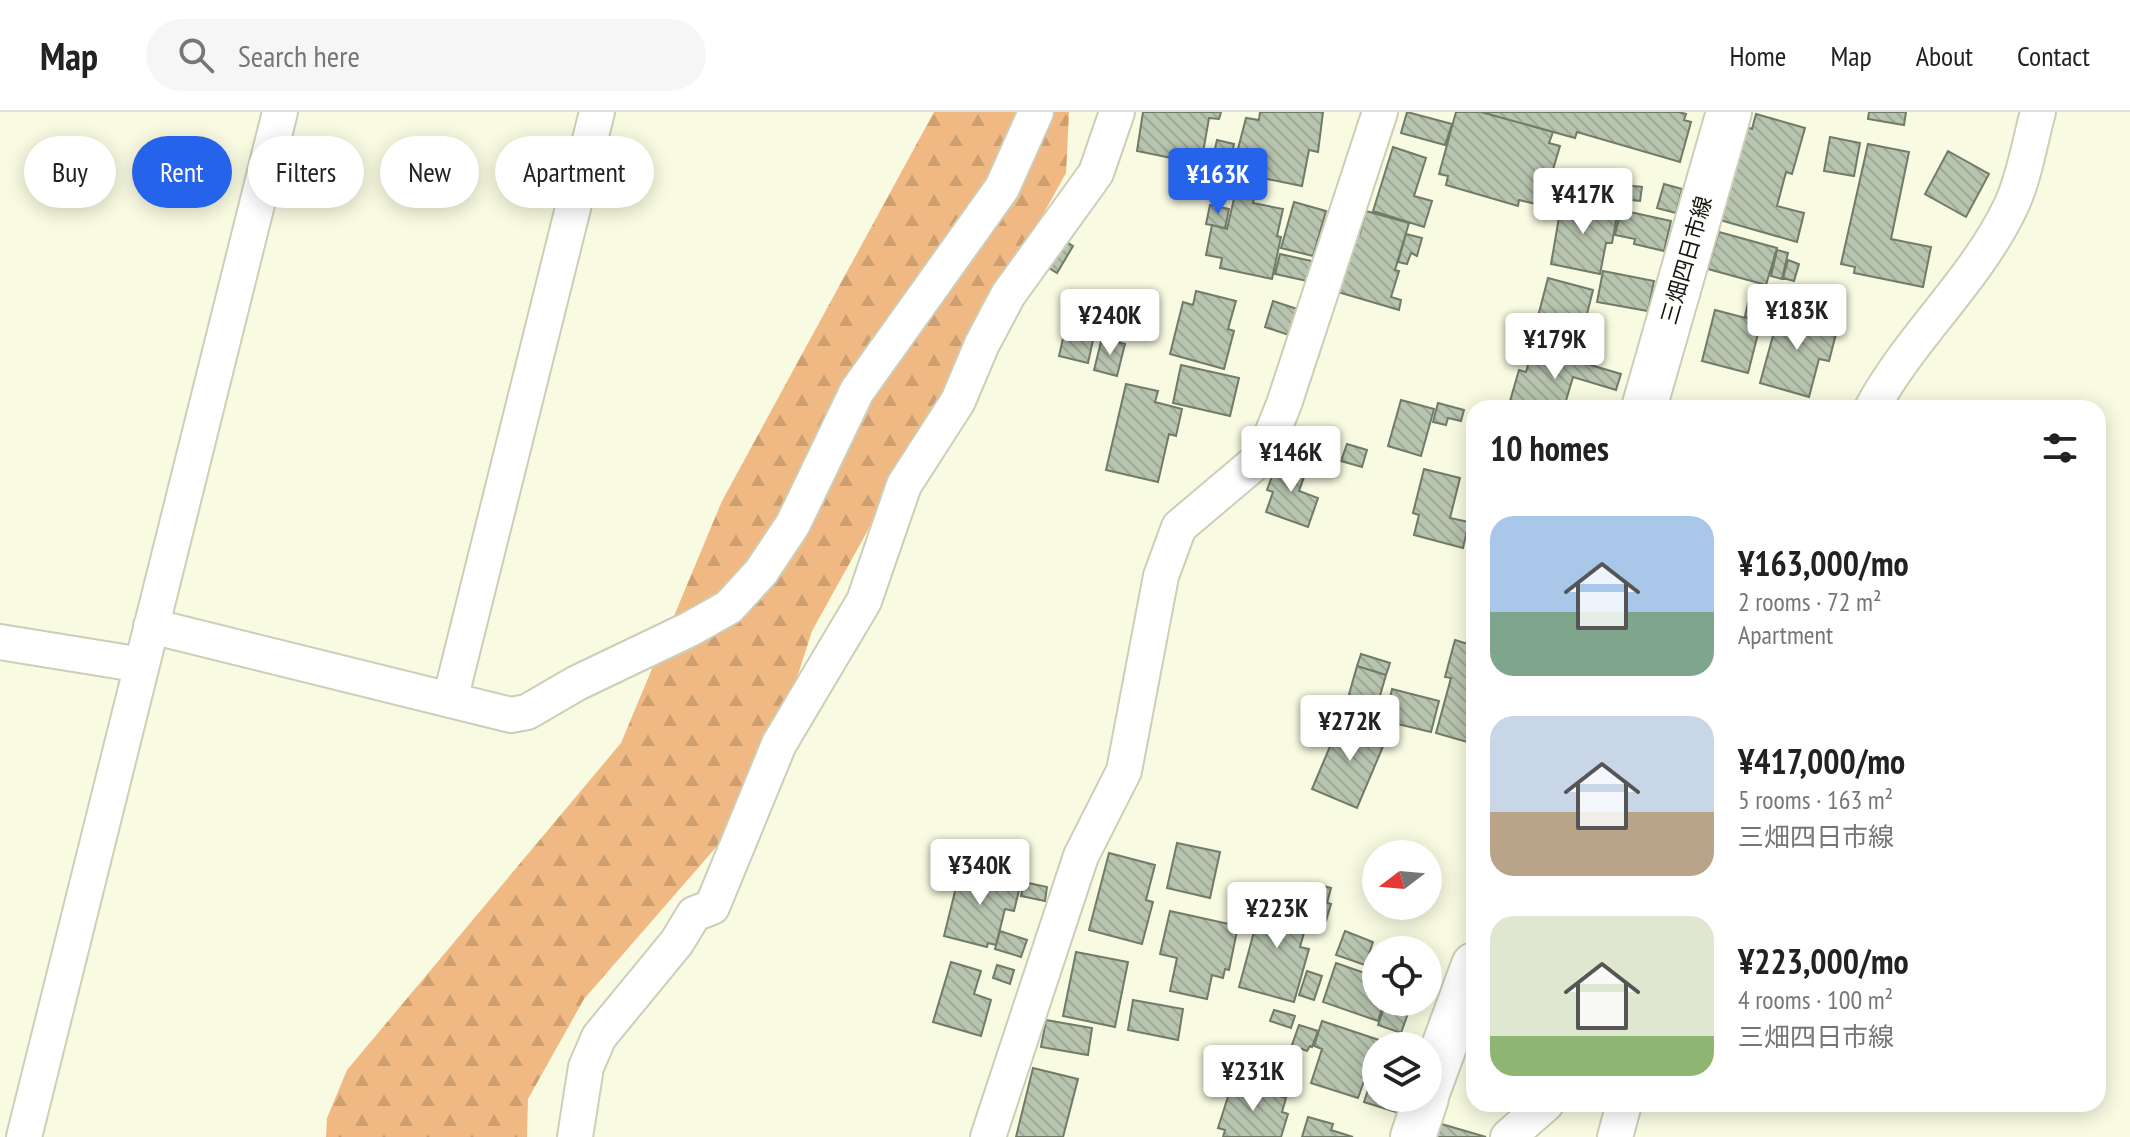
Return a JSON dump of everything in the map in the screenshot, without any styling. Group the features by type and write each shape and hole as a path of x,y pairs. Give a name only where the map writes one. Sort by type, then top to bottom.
{"main road":[{"name":"三畑四日市線","path":"1646,400 1729,112"},
{"path":"1442,1052 1466,987"},
{"path":"1413,1137 1421,1112"}],"street":[{"path":"24,1137 280,112"},
{"path":"450,700 597,112"},
{"path":"151,626 511,715 527,712 577,683 729,607 761,572 793,524 857,391 1002,188 1036,112"},
{"path":"575,1137 586,1067 599,1037 677,942 694,914 712,907 779,744 864,601 904,485 958,401 982,344 1008,295 1096,173 1117,112"},
{"path":"988,1137 1081,856 1124,771 1161,576 1179,527 1263,456 1284,404 1380,112"},
{"path":"1877,400 1910,348 1975,266 2012,205 2038,112"},
{"path":"0,642 142,665"},
{"path":"1508,1137 1537,1112"},
{"path":"1615,1137 1622,1112"}],"green space":[{"path":"934,112 1069,112 1066,173 812,631 758,799 584,999 528,1099 527,1137 326,1137 327,1118 347,1070 621,743 722,501"}],"building":[{"path":"1143,112 1221,112 1219,119 1209,118 1201,164 1137,151"},
{"path":"1260,112 1323,112 1318,152 1309,150 1302,186 1232,172 1246,118 1259,120"},
{"path":"1407,112 1452,124 1445,145 1401,133"},
{"path":"1456,112 1481,112 1553,132 1549,143 1560,146 1549,183 1542,181 1536,204 1519,200 1518,206 1446,185 1448,176 1439,174"},
{"path":"1481,112 1679,112 1686,114 1684,120 1691,122 1680,162 1577,132 1575,138"},
{"path":"1869,112 1906,112 1904,125 1868,119"},
{"path":"1756,114 1805,128 1792,174 1786,172 1777,206 1804,213 1797,242 1720,220 1746,127 1752,129"},
{"path":"1830,137 1860,143 1854,176 1824,171"},
{"path":"1217,140 1234,144 1229,165 1212,161"},
{"path":"1868,144 1909,152 1891,239 1931,247 1923,287 1854,273 1855,267 1841,264"},
{"path":"1393,147 1426,158 1414,196 1432,201 1424,227 1373,211"},
{"path":"1948,151 1989,174 1966,217 1925,194"},
{"path":"1664,184 1682,189 1676,213 1657,208"},
{"path":"1624,185 1642,187 1640,201 1622,199"},
{"path":"1236,190 1255,194 1253,203 1283,209 1272,279 1220,268 1222,258 1206,255 1212,225 1227,229"},
{"path":"1562,200 1618,210 1612,243 1606,243 1600,274 1551,264"},
{"path":"1294,202 1326,211 1313,256 1281,248"},
{"path":"1210,205 1229,209 1225,228 1206,224"},
{"path":"1621,210 1671,221 1664,251 1634,244 1635,239 1615,235"},
{"path":"1366,211 1409,223 1395,270 1399,271 1391,297 1401,300 1399,310 1338,292 1356,232 1360,233"},
{"path":"1719,232 1777,248 1766,285 1708,269"},
{"path":"1406,234 1422,238 1417,256 1411,253 1407,264 1398,262"},
{"path":"1062,239 1073,246 1057,273 1046,266"},
{"path":"1777,250 1788,253 1782,279 1771,276"},
{"path":"1280,254 1316,262 1312,282 1275,274"},
{"path":"1788,260 1799,264 1794,281 1783,278"},
{"path":"1603,271 1654,281 1648,311 1597,302"},
{"path":"1548,278 1593,290 1577,354 1531,343"},
{"path":"1196,291 1236,301 1228,329 1234,331 1224,369 1170,354 1183,302 1193,305"},
{"path":"1273,301 1297,309 1289,335 1265,327"},
{"path":"1748,303 1775,310 1771,324 1745,316"},
{"path":"1715,310 1761,322 1748,373 1702,361"},
{"path":"1780,310 1838,326 1829,361 1819,359 1809,397 1760,383"},
{"path":"1066,325 1095,331 1088,363 1059,356"},
{"path":"1102,338 1125,344 1117,376 1094,370"},
{"path":"1533,348 1621,374 1616,390 1573,377 1566,400 1510,400 1519,370 1526,372"},
{"path":"1181,365 1239,378 1230,416 1173,403"},
{"path":"1126,384 1158,391 1155,402 1182,409 1176,436 1169,434 1158,482 1106,470"},
{"path":"1401,400 1434,409 1421,456 1388,446"},
{"path":"1438,403 1464,410 1461,421 1448,418 1446,425 1433,422"},
{"path":"1347,444 1367,450 1362,467 1341,461"},
{"path":"1289,456 1309,463 1299,491 1318,498 1308,527 1266,512 1273,492 1267,490 1275,468 1284,471"},
{"path":"1424,469 1460,478 1450,518 1466,521 1463,548 1414,535 1419,515 1413,513"},
{"path":"1455,640 1466,643 1466,742 1436,733 1451,678 1445,677"},
{"path":"1361,654 1390,663 1386,675 1357,666"},
{"path":"1357,666 1386,675 1377,706 1348,698"},
{"path":"1392,689 1439,701 1431,732 1385,721"},
{"path":"1342,718 1387,737 1357,808 1312,789"},
{"path":"1177,843 1220,852 1210,898 1167,888"},
{"path":"1109,853 1155,865 1146,900 1153,902 1142,944 1089,930"},
{"path":"961,867 1021,882 1014,911 1005,909 996,945 988,943 987,947 944,936"},
{"path":"1024,882 1047,887 1045,901 1021,896"},
{"path":"1312,883 1331,888 1327,903 1307,897"},
{"path":"1264,895 1311,908 1300,947 1309,949 1294,1002 1239,987"},
{"path":"1307,897 1331,904 1326,921 1309,915 1312,906 1305,904"},
{"path":"1170,911 1238,926 1229,970 1225,969 1223,978 1212,975 1207,999 1170,991 1177,958 1160,954"},
{"path":"1000,931 1027,940 1021,957 995,949"},
{"path":"1345,931 1362,938 1362,964 1336,955"},
{"path":"1076,952 1128,962 1115,1027 1063,1016"},
{"path":"951,962 981,971 974,994 991,1000 981,1036 933,1022"},
{"path":"1336,963 1362,972 1362,1015 1323,1002"},
{"path":"997,965 1014,970 1010,984 993,978"},
{"path":"1307,971 1322,976 1314,1000 1299,995"},
{"path":"1133,1000 1183,1009 1178,1040 1128,1030"},
{"path":"1274,1010 1295,1016 1291,1028 1270,1021"},
{"path":"1364,1016 1380,1016 1378,1021"},
{"path":"1381,1016 1407,1016 1401,1032 1378,1025"},
{"path":"1046,1020 1092,1028 1088,1055 1041,1047"},
{"path":"1322,1021 1362,1034 1362,1087 1358,1098 1311,1083 1322,1049 1314,1046"},
{"path":"1299,1025 1318,1031 1312,1047 1307,1051 1292,1045"},
{"path":"1033,1068 1078,1079 1063,1137 1016,1137"},
{"path":"1233,1081 1286,1098 1282,1112 1288,1114 1281,1137 1223,1137 1225,1130 1218,1128"},
{"path":"1308,1117 1333,1124 1331,1130 1353,1137 1302,1137"},
{"path":"1438,1123 1486,1137 1434,1137"}]}
